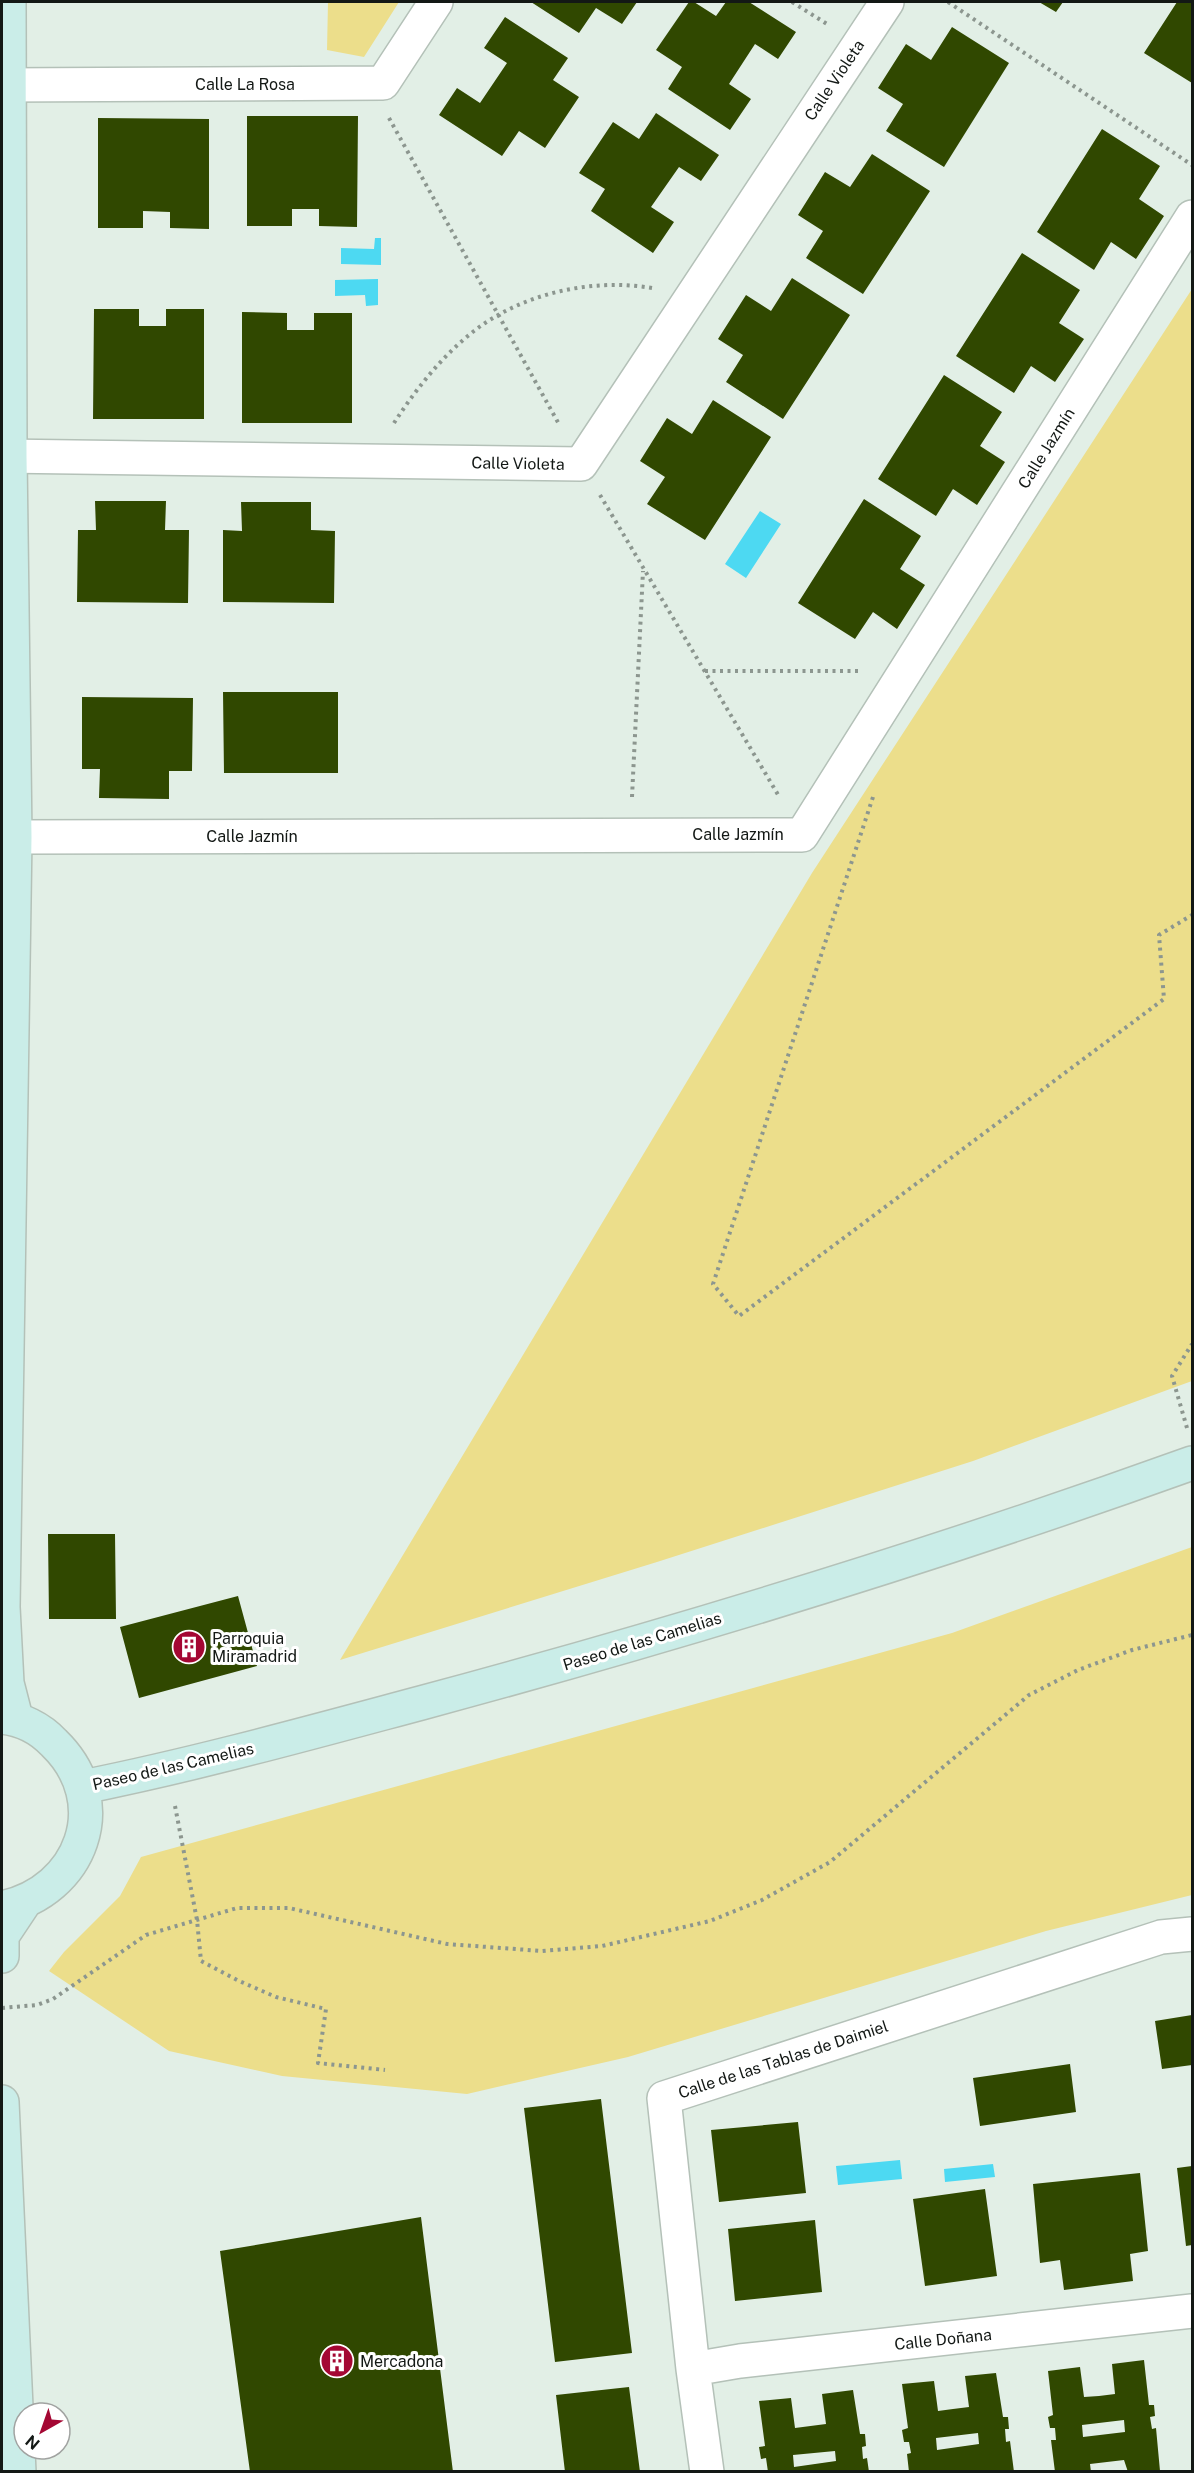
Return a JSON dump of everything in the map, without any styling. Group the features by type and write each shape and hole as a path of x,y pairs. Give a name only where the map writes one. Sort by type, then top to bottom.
{"street":[{"path":"2,1956 2,1936 13,1905 54,1884 76,1856 86,1822 83,1787 69,1757 45,1734 9,1718 3,1607 15,837 6,456 6,85 9,2"},
{"name":"Calle La Rosa","path":"6,85 383,83 436,2"},
{"name":"Calle Violeta","path":"6,456 581,464 887,2"},
{"name":"Calle Jazmín","path":"15,837 802,835 1192,217"},
{"name":"Paseo de las Camelias","path":"83,1787 167,1770 573,1662 947,1548 1191,1450"},
{"name":"Calle de las Tablas de Daimiel","path":"707,2472 693,2369 664,2097 1161,1937 1192,1934"},
{"path":"2,2102 19,2472"},
{"name":"Calle Doñana","path":"693,2369 740,2361 1192,2311"}],"path":[{"path":"948,2 1192,165"},
{"path":"384,461 391,426 407,403 441,361 476,329 499,316 525,303 553,294 578,287 601,285 631,284 661,290 685,304"},
{"path":"630,834 643,569"},
{"path":"704,671 905,671"},
{"path":"841,772 874,792 713,1284 739,1316 1164,999 1159,935 1192,915"},
{"path":"1191,1450 1172,1376 1192,1344"},
{"path":"2,2008 37,2005 53,1999 146,1935 237,1908 289,1908 447,1944 542,1951 602,1946 710,1921 762,1900 830,1862 1029,1695 1078,1670 1132,1650 1192,1635"},
{"path":"167,1770 197,1920 201,1961 237,1980 276,1996 326,2009 318,2063 385,2070"}],"shaded area":[{"path":"328,2 399,2 364,57 327,50"},
{"path":"1192,289 1192,1381 973,1461 340,1660 812,873"},
{"path":"1192,1547 1192,1895 1046,1931 628,2057 467,2094 282,2076 169,2051 49,1971 64,1952 120,1896 141,1857 952,1633"}],"water":[{"path":"375,238 381,238 381,265 341,264 341,248 374,249"},
{"path":"378,279 378,305 366,306 365,295 335,296 335,280"},
{"path":"760,511 781,524 746,578 725,564"},
{"path":"900,2160 902,2179 838,2185 836,2166"},
{"path":"993,2164 995,2177 945,2182 944,2169"}],"building":[{"path":"531,2 637,2 622,24 596,8 579,33"},
{"path":"689,2 694,2 716,16 726,2 749,2 796,32 778,59 755,44 729,84 751,99 730,130 668,89 682,67 656,50"},
{"path":"1039,2 1063,2 1056,12"},
{"path":"1177,2 1192,2 1192,83 1144,53"},
{"path":"505,17 568,58 553,80 579,97 545,148 519,131 502,156 439,115 457,88 480,103 507,63 484,48"},
{"path":"952,27 1009,63 944,167 886,131 903,104 878,88 906,44 931,60"},
{"path":"656,113 719,155 701,181 679,167 651,207 674,222 653,253 591,211 605,189 579,173 613,122 639,139"},
{"path":"247,116 358,116 357,227 319,226 319,209 292,209 292,226 247,226"},
{"path":"98,118 209,119 209,229 170,228 170,212 143,211 143,228 98,228"},
{"path":"1102,129 1160,166 1139,199 1164,216 1136,259 1111,242 1094,270 1037,232"},
{"path":"872,154 930,191 863,294 806,258 823,231 798,215 825,172 850,187"},
{"path":"1022,253 1080,290 1059,323 1084,339 1055,382 1031,366 1014,393 956,356"},
{"path":"792,278 850,315 783,419 726,382 743,355 718,339 746,295 771,311"},
{"path":"94,309 139,309 139,326 166,326 166,309 204,309 204,419 93,419"},
{"path":"242,312 287,313 287,330 314,330 314,313 352,313 352,423 242,423"},
{"path":"944,375 1002,412 980,446 1005,462 977,505 953,489 936,516 878,479"},
{"path":"713,400 771,437 705,540 647,504 665,477 640,461 667,418 692,434"},
{"path":"864,499 921,536 900,569 925,585 897,629 873,612 855,639 798,603"},
{"path":"95,501 166,501 165,530 189,530 188,603 77,602 78,530 96,530"},
{"path":"241,502 311,502 311,530 335,531 334,603 223,602 223,530 242,531"},
{"path":"223,692 338,692 338,773 224,773"},
{"path":"82,697 193,698 192,771 169,771 169,799 99,798 100,769 82,769"},
{"path":"48,1534 115,1534 116,1619 49,1619"},
{"name":"Parroquia Miramadrid","path":"238,1596 257,1666 139,1698 120,1627"},
{"path":"1192,2015 1192,2065 1162,2069 1155,2021"},
{"path":"1070,2064 1076,2112 980,2126 973,2078"},
{"path":"601,2099 632,2353 555,2362 524,2108"},
{"path":"798,2122 806,2193 719,2202 711,2130"},
{"path":"1192,2166 1192,2245 1186,2246 1177,2168"},
{"path":"1140,2173 1148,2251 1130,2254 1133,2281 1064,2290 1060,2260 1040,2263 1033,2184"},
{"path":"985,2189 997,2276 925,2286 913,2199"},
{"name":"Mercadona","path":"421,2217 453,2472 250,2472 220,2251"},
{"path":"815,2220 822,2292 735,2301 728,2229"},
{"path":"1144,2360 1149,2405 1154,2405 1155,2416 1150,2417 1152,2429 1156,2428 1160,2471 1128,2472 1124,2460 1090,2464 1091,2472 1055,2472 1051,2440 1056,2440 1055,2428 1050,2428 1048,2417 1053,2415 1048,2371 1080,2367 1084,2397 1099,2396 1115,2394 1112,2364","holes":["1124,2420 1125,2432 1083,2437 1082,2425"]},
{"path":"996,2373 1003,2417 1008,2417 1009,2429 1005,2429 1006,2442 1010,2441 1014,2472 909,2472 907,2454 911,2453 909,2442 904,2442 902,2430 908,2428 902,2384 934,2381 938,2411 969,2407 965,2376","holes":["978,2433 979,2444 937,2450 936,2438"]},
{"path":"629,2387 640,2472 565,2472 556,2395"},
{"path":"853,2390 860,2434 865,2434 866,2446 862,2447 863,2459 867,2458 869,2472 768,2472 766,2458 761,2459 759,2447 765,2446 759,2401 791,2398 795,2428 826,2424 822,2394","holes":["835,2451 836,2461 794,2467 793,2455"]}],"place":[{"name":"Parroquia Miramadrid","path":"189,1647"},
{"name":"Mercadona","path":"337,2361"}]}
